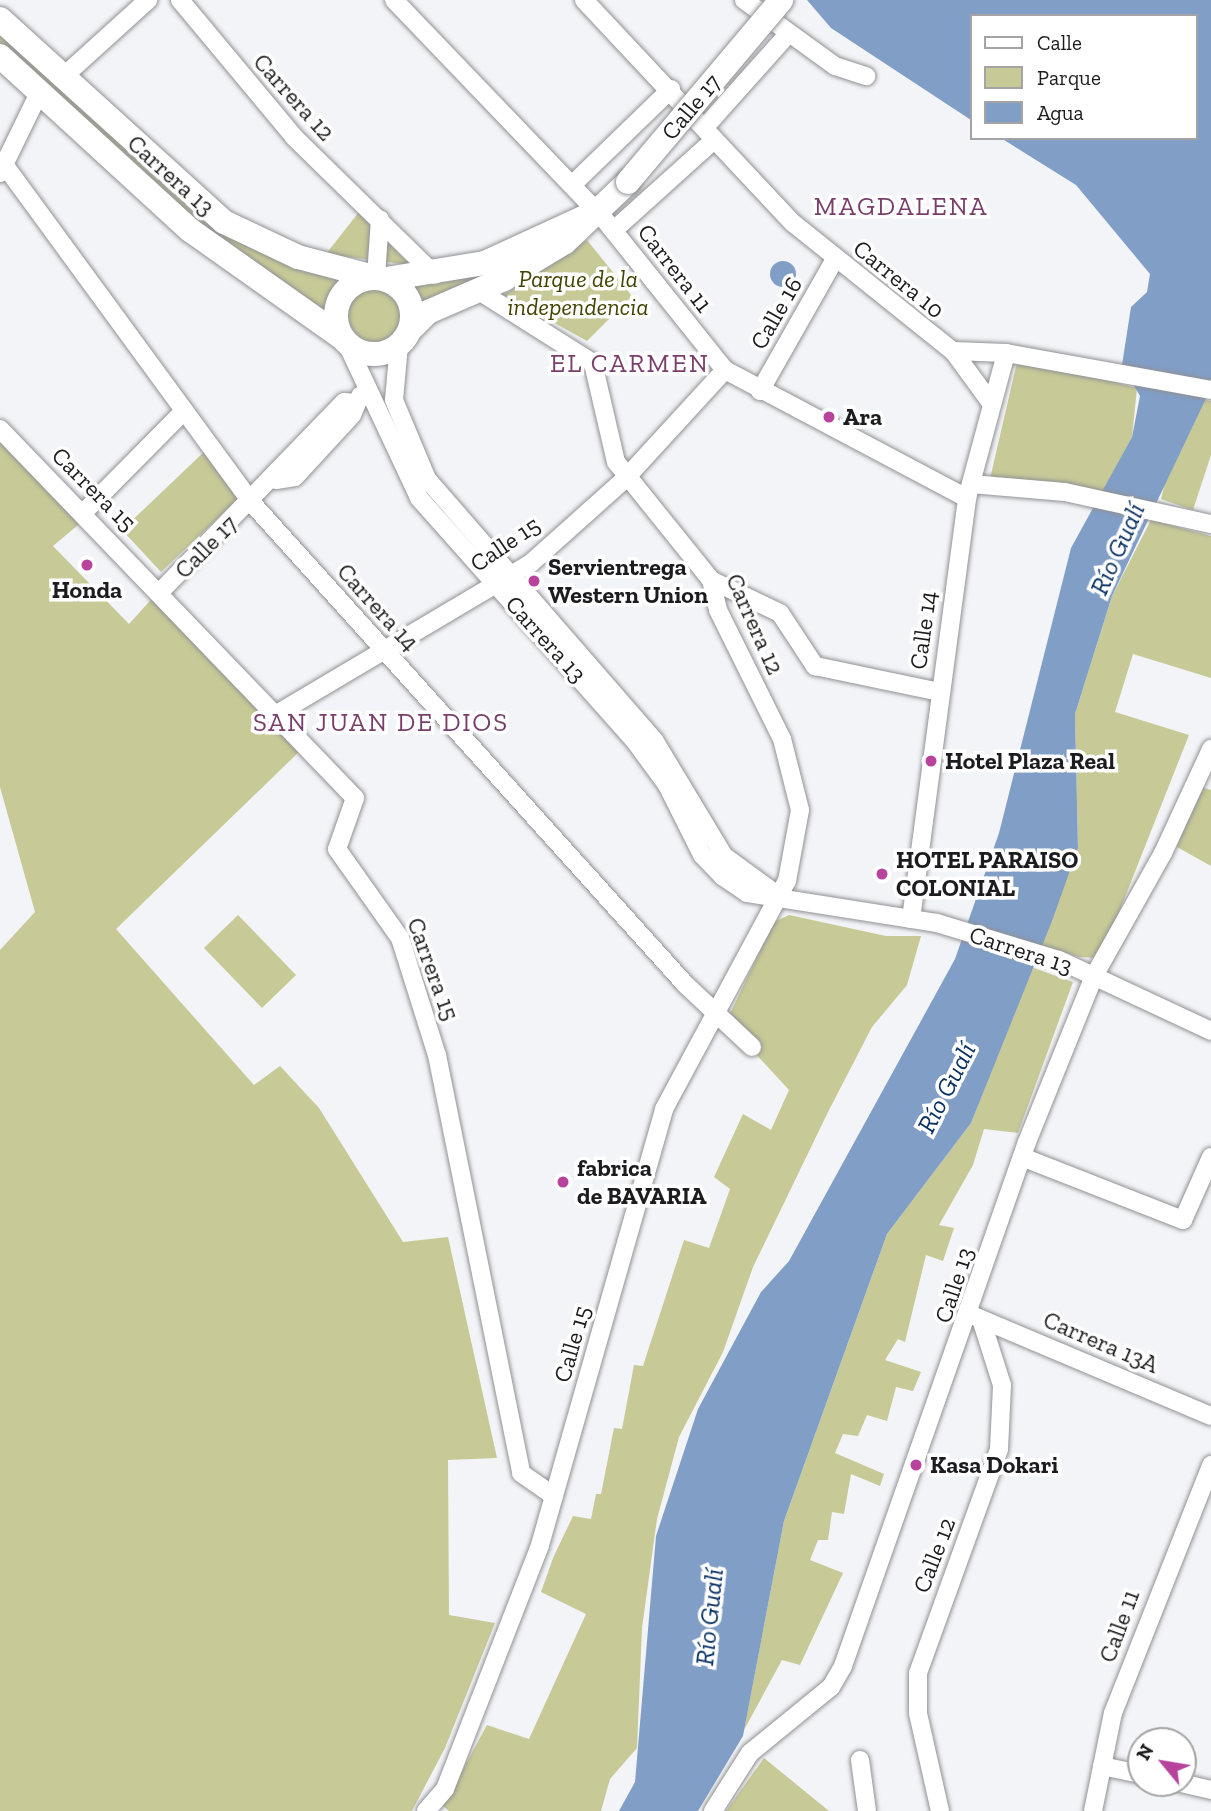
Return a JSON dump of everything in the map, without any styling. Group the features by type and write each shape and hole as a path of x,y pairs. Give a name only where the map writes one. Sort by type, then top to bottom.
{"highway":[{"name":"Calle 17","path":"404,337 436,308 479,290 606,221 628,182 781,0"},
{"name":"Carrera 13","path":"0,19 224,222 298,257 379,278"},
{"name":"Carrera 13","path":"0,56 190,230 344,341"},
{"name":"Calle 17","path":"379,278 435,275 485,262 606,221"},
{"path":"379,278 411,306 404,337 367,354 344,341 335,324 340,297 379,278"}],"street":[{"path":"63,77 148,0"},
{"name":"Carrera 12","path":"180,0 294,137 435,275"},
{"name":"Carrera 11","path":"394,0 606,221 725,370 760,391 969,491 1065,492 1205,523"},
{"name":"Carrera 10","path":"584,0 671,89 709,133 835,259 953,351 991,403"},
{"path":"744,0 835,66 866,76"},
{"path":"606,221 709,133 789,33"},
{"path":"572,185 671,89"},
{"path":"3,170 39,93"},
{"name":"Carrera 14","path":"3,170 251,502 714,1012 752,1048"},
{"path":"379,278 380,219"},
{"name":"Calle 16","path":"760,391 835,259"},
{"name":"Carrera 12","path":"479,290 593,363 625,479 711,580 718,610 782,739 800,791 787,881 779,896"},
{"name":"Carrera 13","path":"404,337 394,400 413,451 445,504 510,573 654,740 724,856 779,896"},
{"name":"Carrera 13","path":"344,341 369,386 419,498 634,740 667,785 702,855 747,893 937,923 1059,960 1211,1031"},
{"name":"Carrera 10","path":"953,351 1006,353 1211,390"},
{"name":"Calle 14","path":"911,919 939,692 969,491 1006,353"},
{"name":"Calle 15","path":"276,714 493,583 531,563 625,479 725,370"},
{"path":"251,502 275,480 295,477 352,415 354,403 369,386"},
{"path":"83,513 184,411"},
{"name":"Carrera 15","path":"0,429 161,591 355,798 337,849 391,919 407,958 437,1055 521,1474 554,1496"},
{"name":"Calle 17","path":"161,591 251,502"},
{"path":"711,580 785,617 804,657 816,666 939,692"},
{"name":"Calle 13","path":"713,1811 750,1753 831,1687 843,1666 976,1317 1022,1157 1094,976 1206,777 1211,749"},
{"name":"Calle 15","path":"426,1811 445,1789 554,1496 664,1109 779,896"},
{"path":"1022,1157 1183,1220 1211,1157"},
{"name":"Carrera 13A","path":"976,1317 1211,1416"},
{"name":"Calle 12","path":"940,1811 918,1713 918,1673 999,1449 1002,1385 976,1317"},
{"name":"Calle 11","path":"1093,1811 1113,1713 1211,1465"},
{"path":"860,1760 867,1811"},
{"path":"1102,1766 1127,1771"}],"green space":[{"path":"0,28 149,164 346,280 331,304 330,322 178,206 0,46"},
{"path":"359,212 410,265 326,254"},
{"name":"Parque de la independencia","path":"587,240 632,296 587,341 504,295"},
{"path":"531,257 425,304 414,284"},
{"path":"375,288 394,296 402,315 394,334 375,342 356,334 348,315 356,296"},
{"path":"1018,358 1137,388 1132,437 1100,497 989,483"},
{"path":"1205,400 1211,401 1211,455 1193,510 1161,499 1169,466"},
{"path":"0,436 84,520 53,546 129,624 157,593 302,749 116,929 254,1085 280,1066 319,1108 403,1242 448,1237 497,1458 448,1460 449,1615 495,1623 445,1748 412,1811 0,1811 0,950 35,912 0,787"},
{"path":"206,450 240,497 161,572 122,530"},
{"path":"1151,520 1211,536 1211,678 1133,654 1115,712 1189,735 1108,940 1096,958 1079,957 1041,945 1078,848 1075,714 1112,596"},
{"path":"1201,787 1211,790 1211,866 1177,847"},
{"path":"238,915 296,975 262,1008 204,948"},
{"path":"789,915 886,936 921,936 907,985 872,1027 828,1112 753,1267 723,1352 679,1437 657,1519 642,1628 637,1748 610,1779 601,1811 449,1811 443,1806 487,1725 529,1739 586,1614 541,1592 553,1558 573,1516 591,1519 596,1494 601,1494 614,1428 622,1429 634,1365 643,1366 684,1240 709,1248 730,1189 714,1177 743,1114 771,1130 789,1090 726,1022 774,922"},
{"path":"1031,967 1073,982 1018,1133 984,1129 973,1165 939,1225 954,1228 943,1261 926,1255 905,1342 898,1339 885,1360 921,1372 913,1391 896,1387 887,1421 867,1415 858,1436 843,1434 835,1453 884,1474 880,1486 851,1474 844,1514 832,1512 828,1540 818,1540 810,1560 843,1573 800,1665 782,1660 744,1730 784,1521 887,1234 971,1123"},
{"path":"764,1758 829,1811 726,1811"}],"water":[{"name":"Río Gualí","path":"807,0 1211,0 1211,388 1112,596 1075,714 1078,848 1052,921 971,1123 887,1234 784,1521 743,1736 698,1811 619,1811 635,1782 656,1536 698,1409 761,1292 789,1261 955,959 999,833 1071,548 1132,437 1140,396 1122,365 1131,307 1147,292 1150,274 1076,185 1004,140 1197,140 1197,14 970,14 970,119 831,28"},
{"path":"783,261 792,265 796,274 792,283 783,287 774,283 770,274 774,265"}],"place":[{"name":"Ara","path":"829,417"},
{"name":"Honda","path":"87,565"},
{"name":"Servientrega Western Union","path":"534,581"},
{"name":"Hotel Plaza Real","path":"931,761"},
{"name":"HOTEL PARAISO COLONIAL","path":"882,874"},
{"name":"fabrica de BAVARIA","path":"563,1182"},
{"name":"Kasa Dokari","path":"916,1465"}],"district":[{"name":"MAGDALENA","path":"901,207"},
{"name":"EL CARMEN","path":"630,364"},
{"name":"SAN JUAN DE DIOS","path":"381,723"}]}
